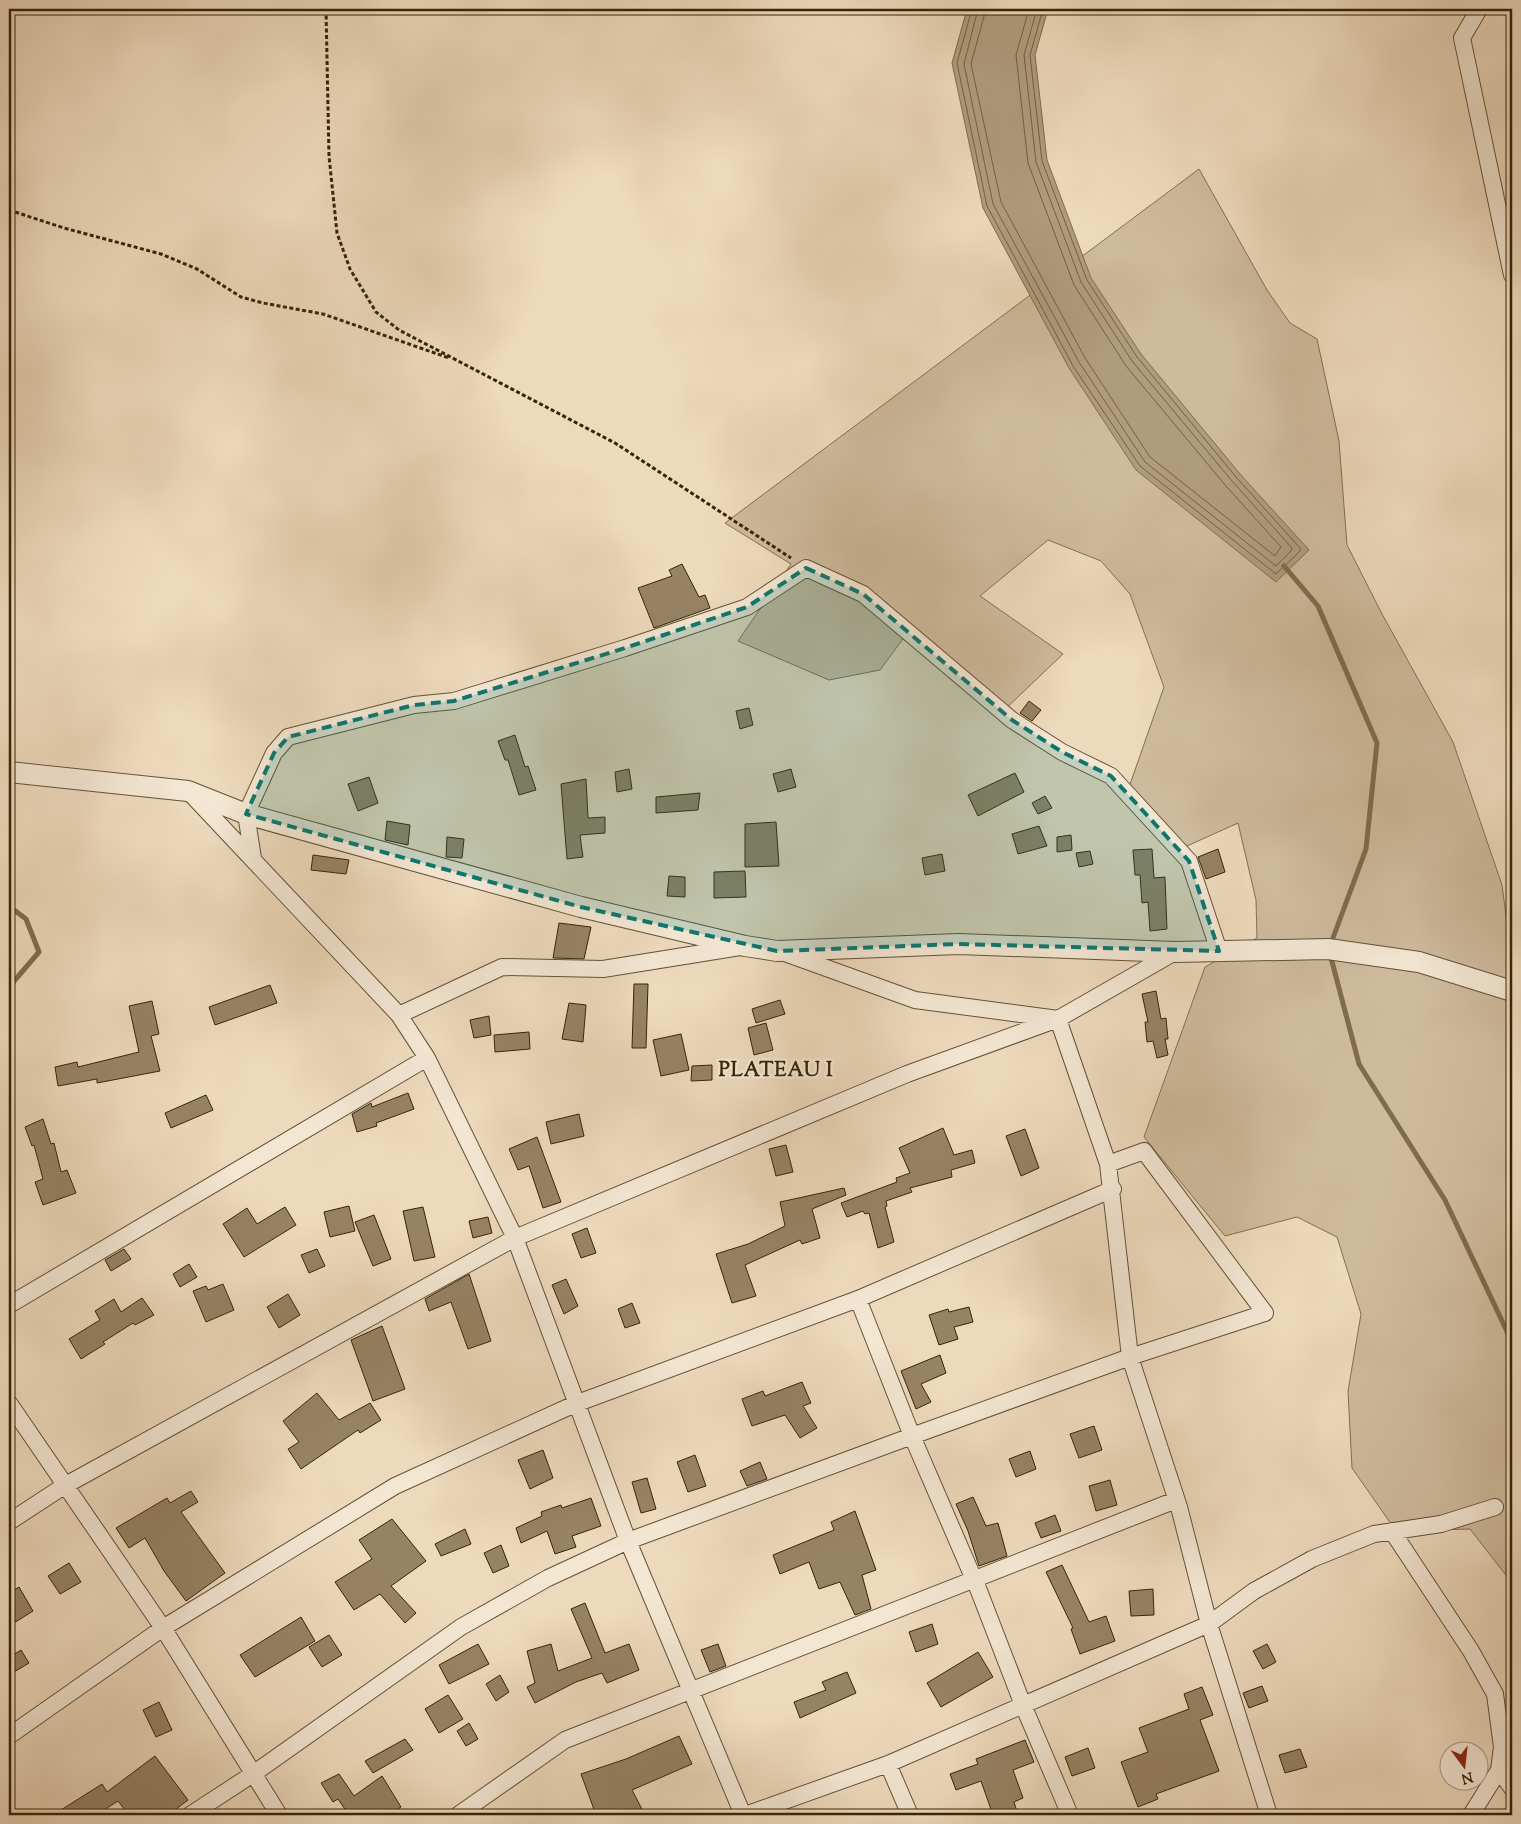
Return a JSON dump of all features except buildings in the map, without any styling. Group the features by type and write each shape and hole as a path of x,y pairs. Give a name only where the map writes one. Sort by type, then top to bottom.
{"street":[{"path":"1479,9 1462,38 1512,271"},
{"path":"253,858 246,814 274,752 288,737 414,705 454,701 626,648 747,608 806,568 863,594 1012,720 1062,752 1111,776 1189,861 1219,951"},
{"path":"9,772 188,792 246,814 580,907 745,946 777,951 915,1000 1058,1019"},
{"path":"188,792 253,858 399,1015 427,1058 515,1238 575,1404 628,1541 744,1815 888,1764 1209,1624 1254,1591 1312,1560 1374,1534 1440,1524 1495,1507"},
{"path":"777,951 959,944 1175,952 1328,949 1419,962 1512,991"},
{"path":"399,1015 502,967 603,969 745,946"},
{"path":"9,1522 64,1486 515,1238 907,1074 1058,1019 1175,952"},
{"path":"1058,1019 1108,1164 1113,1189 1130,1357 1176,1500 1209,1624 1269,1815"},
{"path":"9,1305 427,1058"},
{"path":"190,1815 253,1774 461,1626 548,1578 628,1541 912,1436 1130,1357 1265,1313 1144,1151 1108,1164"},
{"path":"9,1736 163,1628 394,1486 575,1404 858,1299 1113,1189"},
{"path":"858,1299 912,1436 974,1580 1023,1705 1070,1815"},
{"path":"9,1403 163,1628 280,1815"},
{"path":"458,1815 565,1740 1176,1500"},
{"path":"1392,1530 1471,1651 1495,1694 1502,1748 1499,1770 1471,1815"},
{"path":"888,1764 910,1815"},
{"path":"1499,1770 1512,1788"}],"path":[{"path":"326,9 330,165 337,234 350,269 376,312 399,330 615,443 806,568"},
{"path":"9,210 64,228 161,254 197,269 241,297 263,304 323,314 462,362"}],"highlighted area":[{"path":"806,568 863,594 1012,720 1062,752 1111,776 1189,861 1219,951 959,944 777,951 581,907 246,814 274,753 288,737 414,705 454,701 625,648 747,607"}],"shaded area":[{"path":"1199,169 1267,290 1290,323 1317,339 1339,441 1347,545 1382,614 1453,742 1502,885 1512,961 1512,1583 1470,1529 1396,1531 1352,1468 1348,1391 1361,1314 1337,1237 1297,1217 1225,1236 1144,1137 1205,967 1257,938 1256,900 1238,823 1187,846 1127,793 1164,687 1130,594 1101,561 1048,540 980,596 1063,654 1000,714 908,632 880,670 829,680 738,641 791,564 725,523"}],"water":[{"path":"967,9 1048,9 1035,55 1047,160 1091,278 1141,354 1240,474 1309,550 1276,582 1136,470 1069,368 983,208 952,63"}],"waterway":[{"path":"1284,566 1318,606 1377,743 1366,849 1330,946"},
{"path":"9,906 26,919 39,952 9,987"},
{"path":"1330,954 1359,1064 1445,1200 1512,1342"}],"district":[{"name":"PLATEAU I","path":"776,1069"}]}
